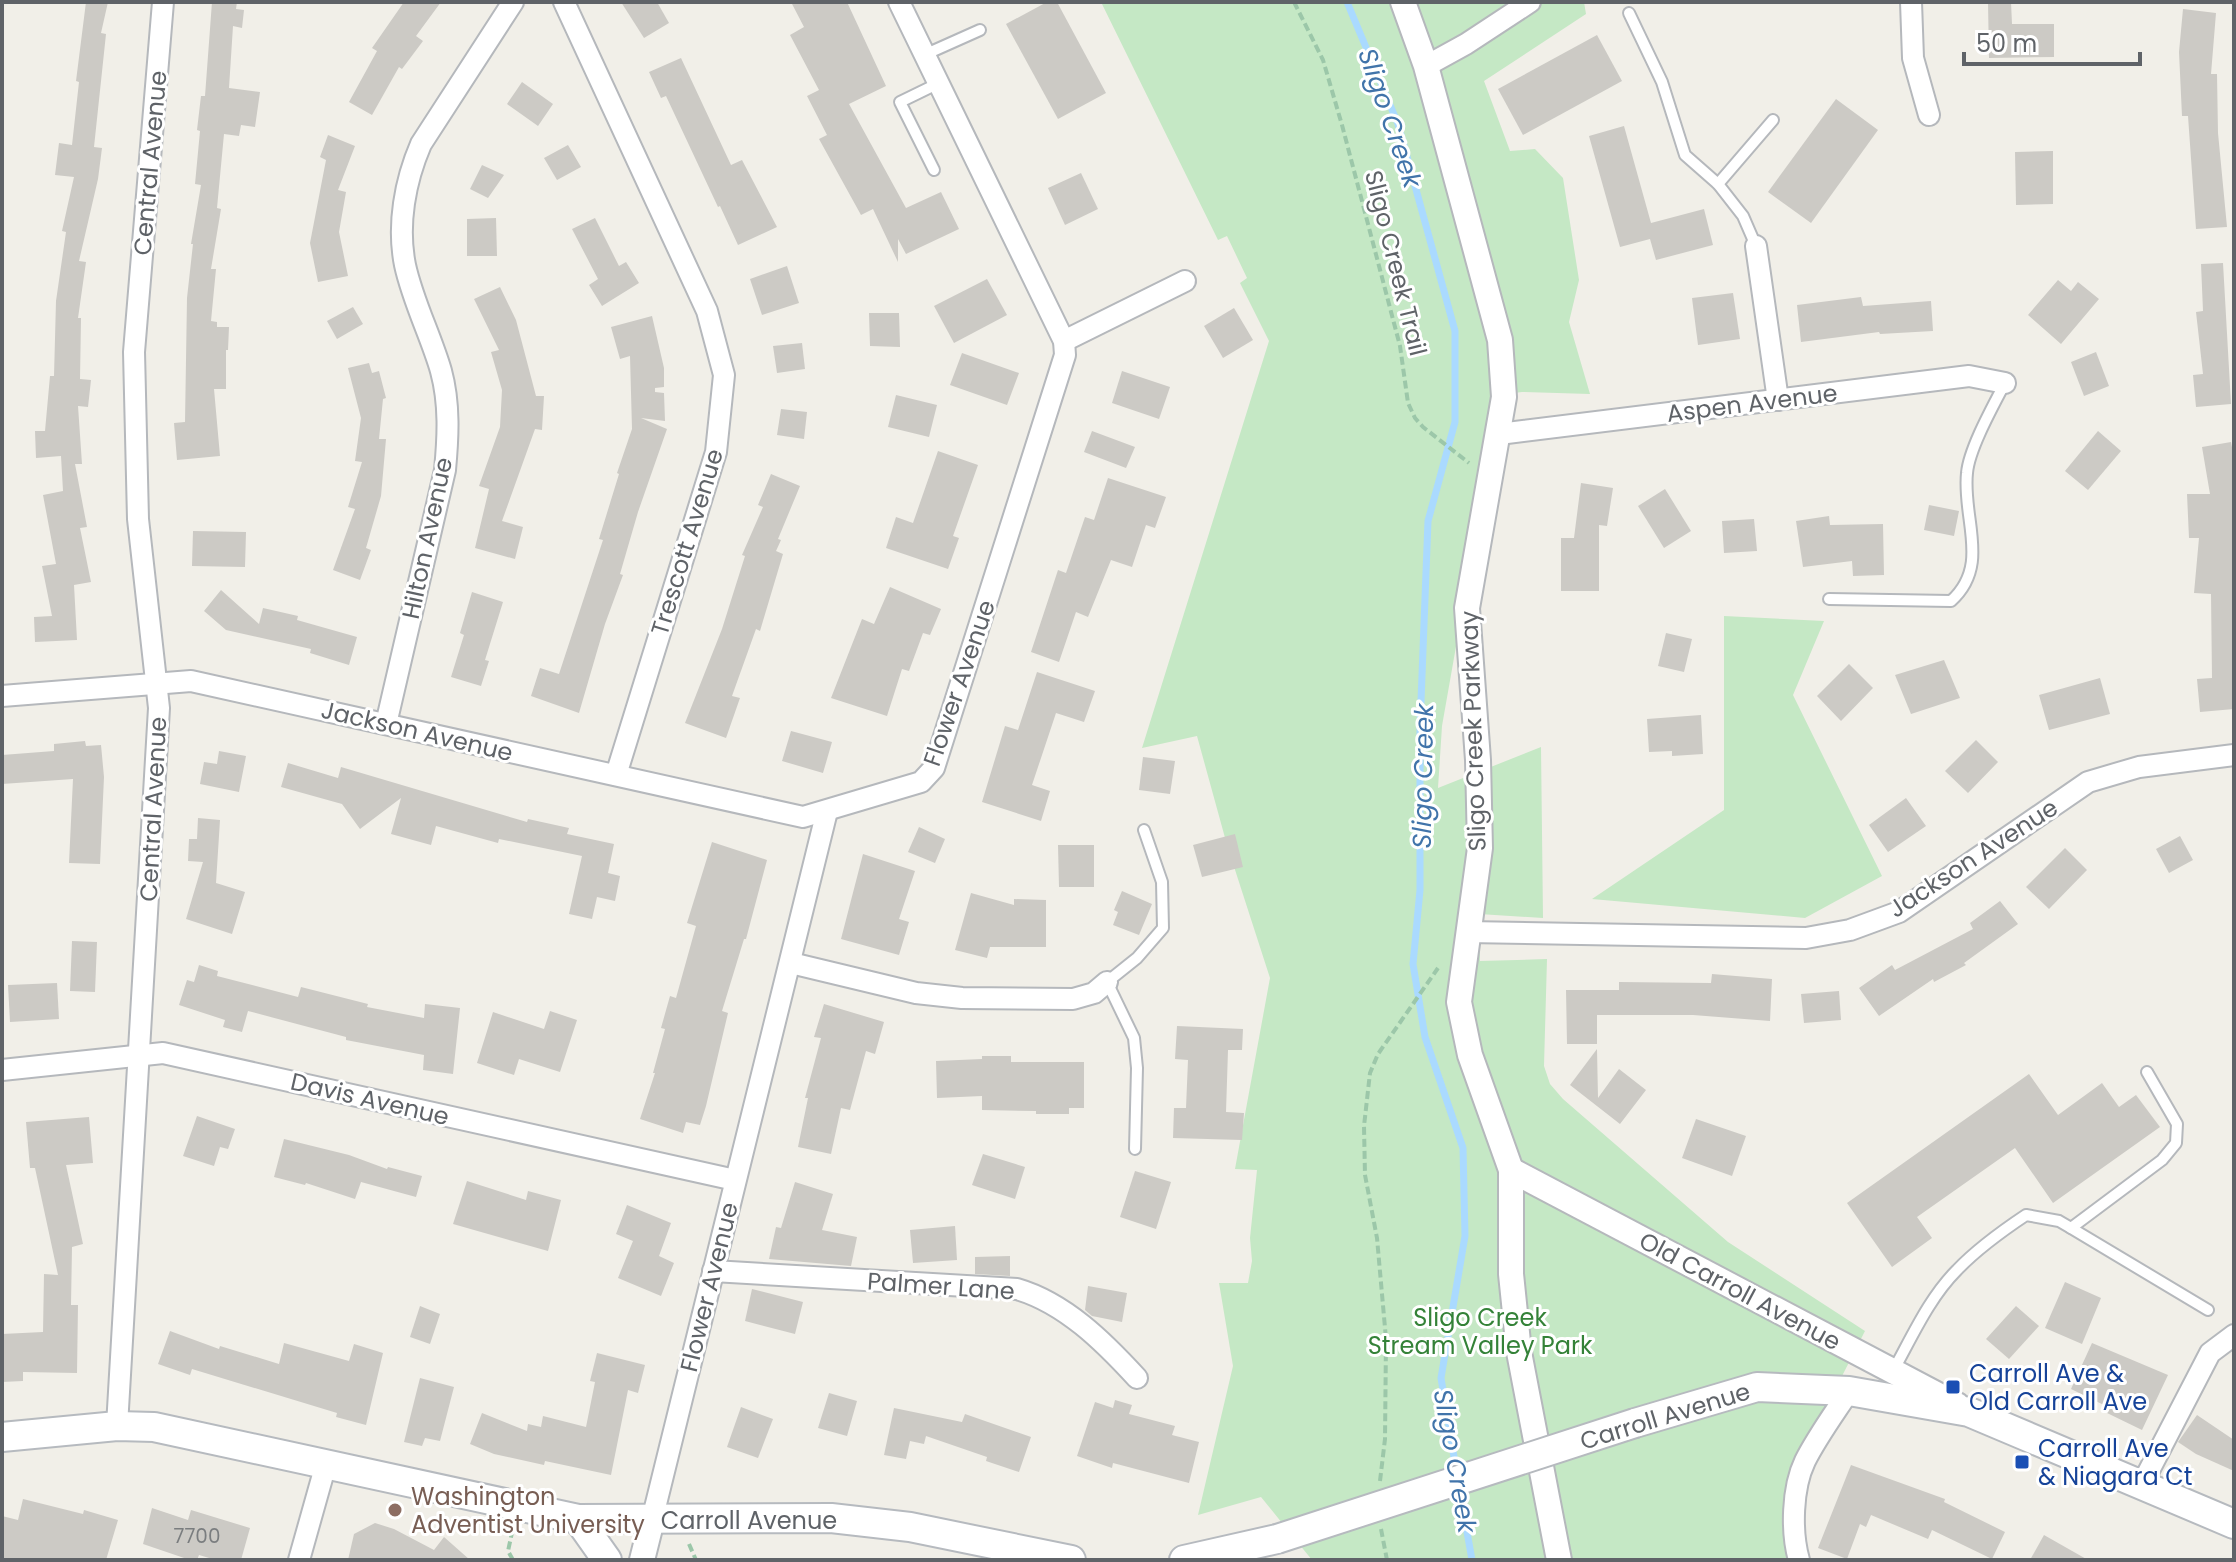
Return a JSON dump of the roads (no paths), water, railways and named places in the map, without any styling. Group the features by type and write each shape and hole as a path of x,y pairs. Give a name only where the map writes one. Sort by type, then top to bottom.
{"main road":[{"name":"Carroll Avenue","path":"1184,1560 1277,1539 1635,1423 1757,1387 1849,1391 1969,1412 2234,1524"},
{"name":"Carroll Avenue","path":"2,1437 117,1426 154,1427 578,1519 831,1518 910,1527 1066,1559"},
{"path":"578,1519 607,1560"}],"street":[{"name":"Central Avenue","path":"117,1426 159,708 138,519 134,352 163,2"},
{"name":"Hilton Avenue","path":"386,724 445,470 448,429 442,374 405,266 401,226 410,169 421,144 513,2"},
{"name":"Trescott Avenue","path":"564,2 707,311 724,375 716,452 616,775"},
{"path":"899,2 1064,341 1185,281"},
{"name":"Sligo Creek Parkway","path":"1403,2 1426,66 1500,340 1504,397 1467,608 1478,760 1480,848 1459,1002 1470,1055 1511,1170 1511,1274 1519,1352 1559,1560"},
{"path":"1426,66 1530,2"},
{"path":"1911,2 1913,58 1929,115"},
{"path":"1756,246 1778,400"},
{"name":"Flower Avenue","path":"642,1560 827,811 921,782 934,768 1065,355 1064,341"},
{"name":"Aspen Avenue","path":"1499,434 1969,376 2005,383"},
{"name":"Jackson Avenue","path":"2,696 191,681 803,817 827,811"},
{"name":"Jackson Avenue","path":"1467,932 1806,938 1850,930 1899,912 2088,782 2139,767 2234,755"},
{"path":"791,963 916,993 962,998 1073,999 1094,993 1107,982"},
{"name":"Davis Avenue","path":"2,1070 163,1053 735,1180"},
{"name":"Old Carroll Avenue","path":"1511,1170 1969,1412"},
{"name":"Palmer Lane","path":"713,1271 1017,1289 1052,1303 1115,1354 1137,1378"},
{"path":"2141,1486 2210,1353 2234,1335"},
{"path":"1799,1560 1793,1509 1804,1463 1849,1391"},
{"path":"299,1560 326,1464"}],"lane":[{"path":"1629,13 1662,82 1685,155 1718,184 1743,216 1756,246"},
{"path":"924,55 980,30"},
{"path":"934,170 900,102 939,83"},
{"path":"1718,184 1773,120"},
{"path":"1829,599 1951,601 1964,589 1974,553 1966,507 1967,470 1988,415 2005,383"},
{"path":"1135,1149 1137,1068 1134,1038 1107,982 1137,958 1163,928 1162,882 1144,830"},
{"path":"2071,1228 2162,1160 2176,1143 2177,1124 2147,1072"},
{"path":"1893,1371 1935,1298 1956,1270 2003,1230 2026,1215 2059,1221 2208,1310"}],"waterway":[{"name":"Sligo Creek","path":"1347,2 1398,124 1455,331 1455,422 1428,521 1420,727 1420,890 1413,964 1425,1037 1463,1148 1465,1236 1441,1378 1457,1475"},
{"name":"Sligo Creek","path":"1459,1487 1472,1560"}],"place":[{"name":"Carroll Ave & Old Carroll Ave","path":"1953,1387"},
{"name":"Carroll Ave & Niagara Ct","path":"2022,1462"},
{"name":"Washington Adventist University","path":"395,1510"}],"park label":[{"name":"Sligo Creek Stream Valley Park","path":"1480,1331"}]}
